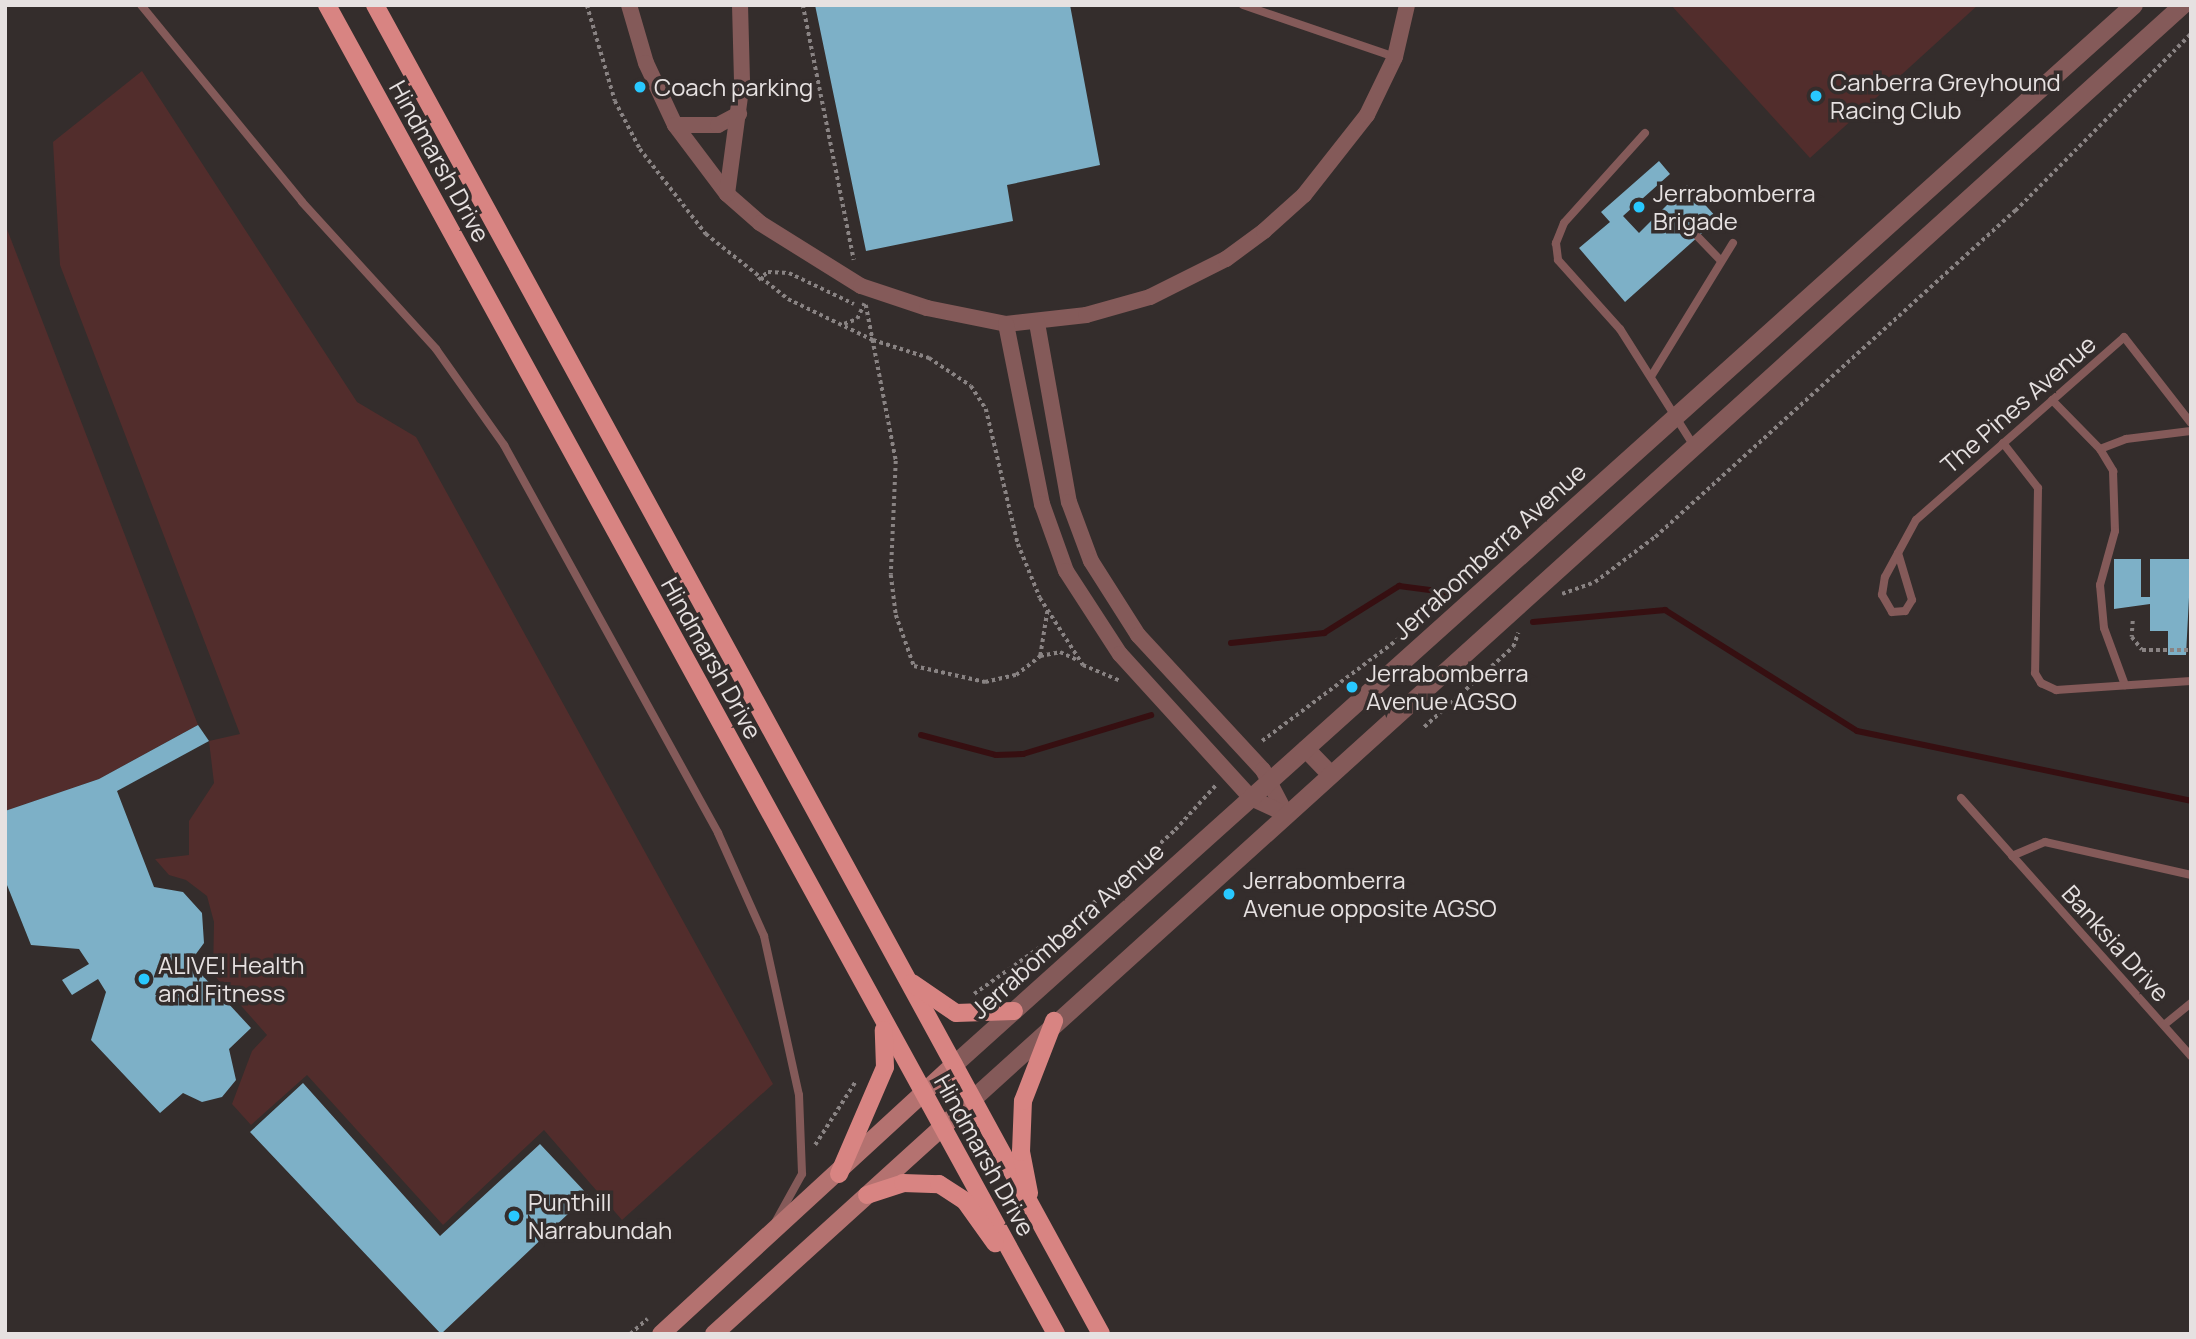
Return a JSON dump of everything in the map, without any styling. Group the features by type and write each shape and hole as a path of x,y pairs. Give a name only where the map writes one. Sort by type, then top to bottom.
{"main road":[{"name":"Hindmarsh Drive","path":"327,5 883,1023 1053,1327"},
{"name":"Hindmarsh Drive","path":"375,5 1101,1334"},
{"path":"906,978 956,1013 1014,1011"},
{"path":"1036,1218 1021,1152 1022,1111 1054,1021"},
{"path":"839,1174 885,1067 883,1023"},
{"name":"Jerrabomberra Avenue","path":"662,1334 839,1174 954,1065"},
{"path":"714,1334 972,1100"},
{"path":"867,1195 916,1182 956,1192 1053,1327"}],"street":[{"path":"629,5 646,63 675,125 727,194 792,246 861,286 927,308 1006,324 1037,323 1150,297 1226,259 1304,195 1340,154 1395,57 1407,5"},
{"path":"727,194 739,114 740,5"},
{"name":"Jerrabomberra Avenue","path":"954,1065 2134,5"},
{"path":"972,1100 1054,1021 2183,5"},
{"path":"675,125 703,127 739,114"},
{"path":"1037,323 1069,502 1091,561 1138,635 1270,781 1286,814"},
{"path":"1006,324 1042,504 1066,571 1121,654 1251,798 1286,814"},
{"path":"1306,749 1330,774"}],"lane":[{"path":"141,5 302,201 436,349 504,445 653,710 764,936 790,1036 803,1160 802,1174 764,1242"},
{"path":"1243,5 1395,57"},
{"path":"1645,134 1564,223 1556,243 1558,260 1653,375 1694,446"},
{"path":"1698,237 1721,261"},
{"path":"1653,375 1732,243"},
{"name":"The Pines Avenue","path":"1898,553 1912,600 1905,611 1892,612 1882,595 1898,553 1916,520 2124,337 2191,423"},
{"path":"2052,400 2100,449 2113,471 2115,531 2100,585 2104,628 2125,685"},
{"path":"2100,449 2126,439 2191,431"},
{"path":"2003,443 2038,488 2035,673 2056,690 2191,681"},
{"name":"Banksia Drive","path":"1961,798 2191,1056"},
{"name":"Banksia Drive","path":"2012,856 2045,842 2191,875"},
{"path":"2164,1025 2191,1003"}],"path":[{"path":"587,5 615,102 640,149 680,206 758,280 873,340 929,358 971,386 986,409 1018,544 1047,610 1083,665"},
{"path":"803,5 856,272"},
{"path":"1558,596 1595,582 1655,537 2015,211 2191,34"},
{"path":"758,280 778,271 850,304 865,299"},
{"path":"842,324 862,313 865,299"},
{"path":"865,299 896,461 891,575 896,615 914,666 985,682 1016,675 1040,656 1070,654 1083,665 1127,682"},
{"path":"1040,656 1047,610"},
{"path":"2133,621 2132,637 2142,650 2191,650"},
{"path":"1424,727 1513,648 1522,625"},
{"path":"1254,737 1268,742 1404,633 1417,649"},
{"path":"1441,674 1459,695"},
{"path":"969,998 1066,927 1175,830 1215,789 1218,778"},
{"path":"803,1160 857,1081 868,1075"},
{"path":"631,1334 650,1316"}],"shaded area":[{"name":"Canberra Greyhound Racing Club","path":"1671,5 1978,5 1810,158"},
{"path":"142,71 357,402 416,437 773,1084 622,1220 544,1130 443,1225 307,1075 251,1125 232,1104 252,1051 267,1035 213,974 214,922 207,896 186,880 169,875 155,859 189,855 189,821 214,783 209,741 240,734 60,265 53,142"},
{"path":"5,224 198,725 99,779 5,811"}],"building":[{"path":"815,5 1070,5 1100,165 1007,185 1013,221 866,251"},
{"path":"1659,161 1670,174 1623,216 1639,233 1687,185 1718,219 1625,302 1579,248 1610,222 1601,212"},
{"path":"2114,559 2141,559 2141,597 2150,597 2150,559 2191,559 2186,655 2168,655 2168,631 2150,631 2150,604 2114,609"},
{"path":"198,725 209,741 117,791 154,887 183,892 202,913 204,943 190,962 251,1028 229,1049 236,1080 222,1097 202,1102 183,1093 160,1113 91,1040 106,992 98,979 72,995 62,980 89,964 79,949 31,945 5,880 5,811 99,779"},
{"name":"Punthill Narrabundah","path":"303,1083 440,1236 540,1144 588,1195 441,1334 250,1132"}],"waterway":[{"path":"1231,643 1324,633 1399,586 1453,593"},
{"path":"1533,622 1665,610 1857,731 2191,801"},
{"path":"921,735 996,755 1023,754 1151,715"}],"place":[{"name":"Coach parking","path":"640,87"},
{"name":"Canberra Greyhound Racing Club","path":"1816,96"},
{"name":"Jerrabomberra Brigade","path":"1639,207"},
{"name":"Jerrabomberra Avenue AGSO","path":"1352,687"},
{"name":"Jerrabomberra Avenue opposite AGSO","path":"1229,894"},
{"name":"ALIVE! Health and Fitness","path":"144,979"},
{"name":"Punthill Narrabundah","path":"514,1216"}]}
